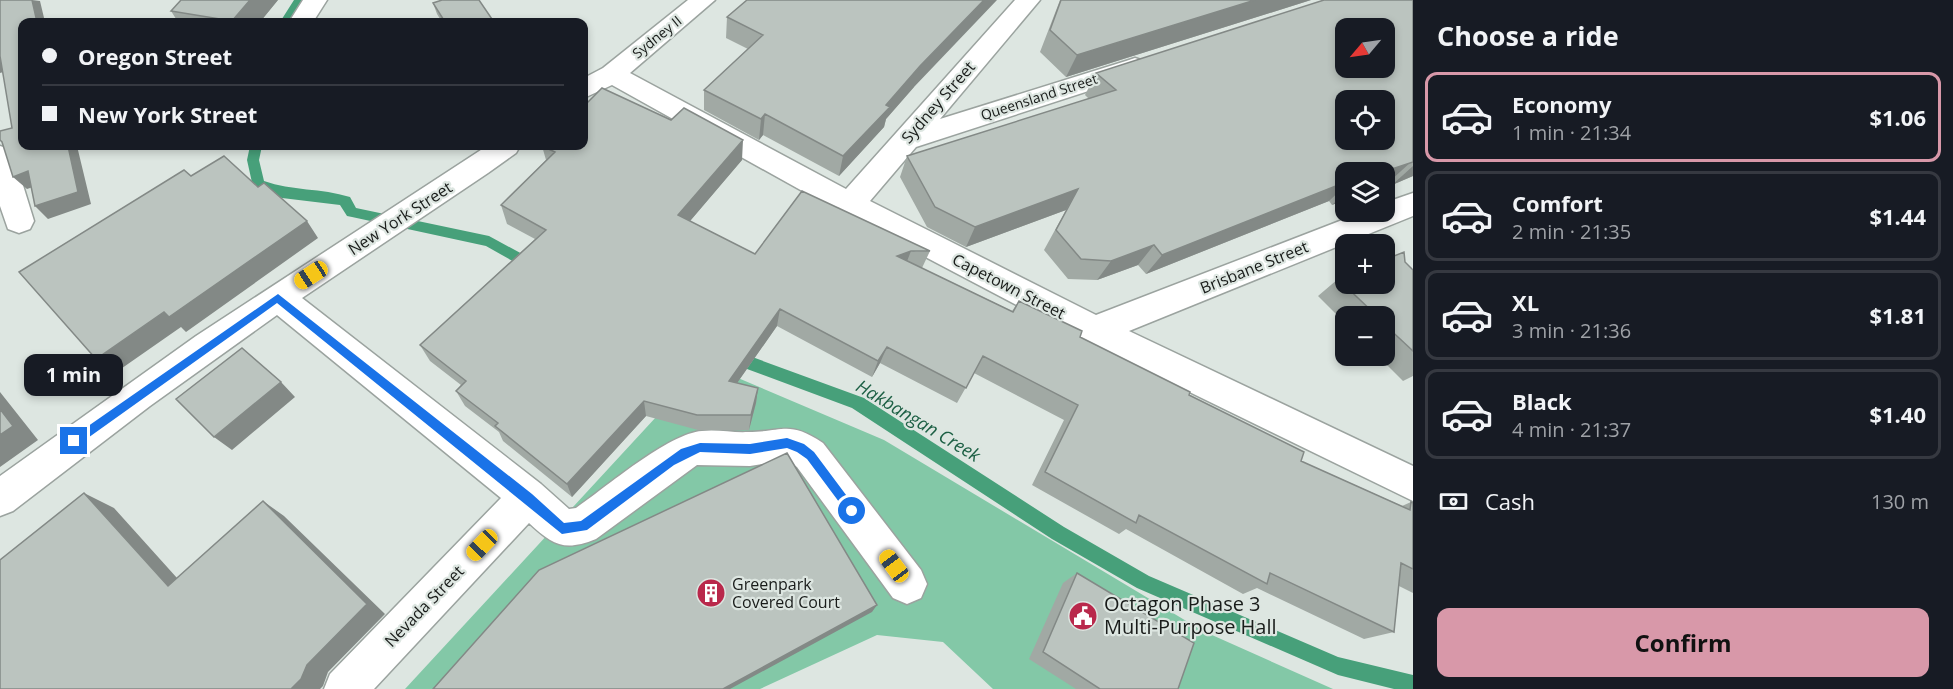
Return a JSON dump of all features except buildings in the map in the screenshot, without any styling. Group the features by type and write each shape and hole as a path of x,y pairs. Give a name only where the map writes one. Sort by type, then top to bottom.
{"street":[{"path":"304,18 315,0"},
{"name":"Sydney II","path":"612,74 703,0"},
{"name":"Sydney Street","path":"850,204 1028,0"},
{"name":"Queensland Street","path":"905,140 1153,61"},
{"path":"588,87 612,74"},
{"name":"Capetown Street","path":"612,74 850,204 1095,330 1413,484"},
{"name":"New York Street","path":"0,498 121,406 278,297 446,189 500,150"},
{"path":"0,156 19,221"},
{"name":"Brisbane Street","path":"1365,234 1413,204"},
{"name":"Brisbane Street","path":"1095,330 1335,246"},
{"path":"278,297 528,497 562,528 583,526 684,453 700,447 750,449 787,443 810,455 908,584"},
{"name":"Nevada Street","path":"345,689 528,497"}],"green space":[{"path":"705,364 884,440 1203,631 1333,689 993,689 943,642 877,635 760,689 405,689"}],"waterway":[{"name":"Hakbangan Creek","path":"288,18 300,0"},
{"name":"Hakbangan Creek","path":"255,150 253,160 258,184 282,193 330,197 345,201 352,212 489,241 532,266"},
{"name":"Hakbangan Creek","path":"733,357 858,403 1058,533 1143,582 1338,666 1413,684"}],"place":[{"name":"Greenpark Covered Court","path":"711,593"},
{"name":"Octagon Phase 3 Multi-Purpose Hall","path":"1083,616"}],"route":[{"path":"74,441 278,297 528,497 562,528 583,526 670,462 700,447 750,449 787,443 800,448 810,455 852,511"}]}
